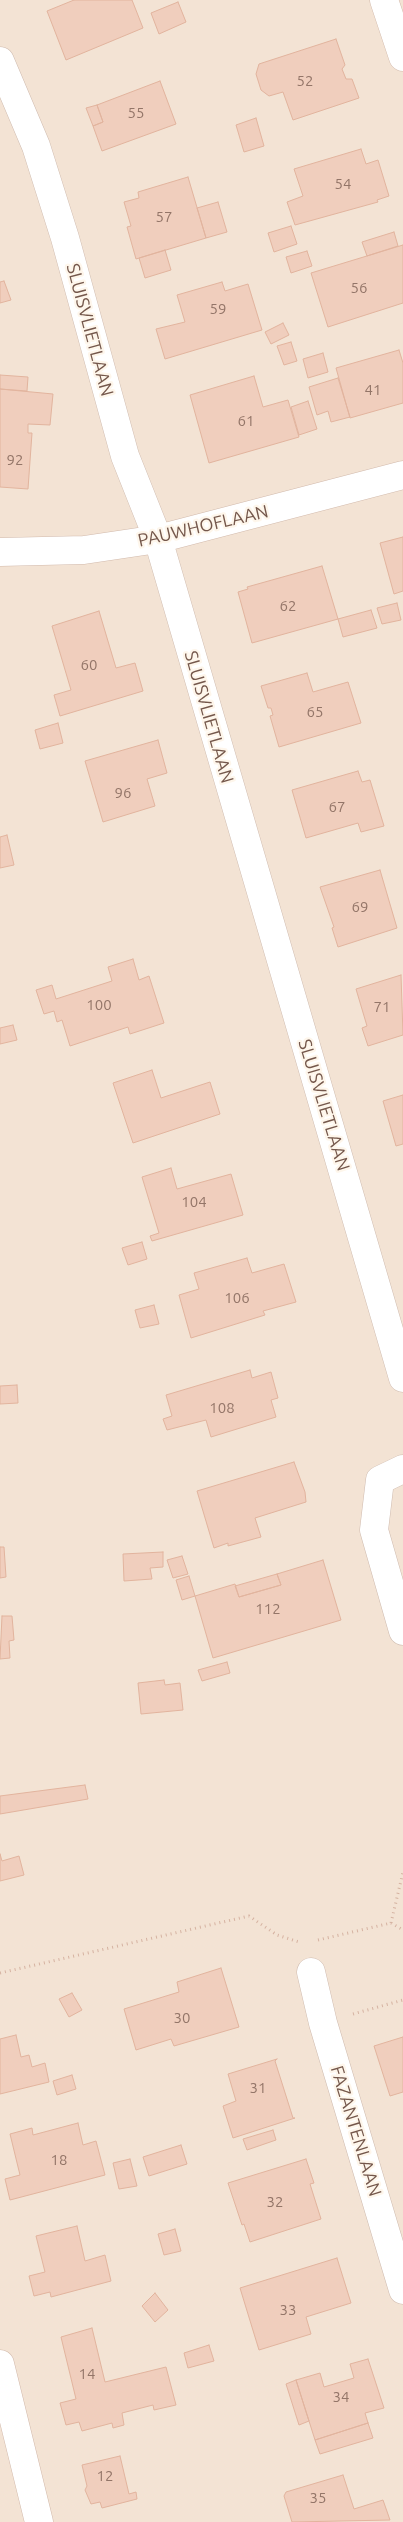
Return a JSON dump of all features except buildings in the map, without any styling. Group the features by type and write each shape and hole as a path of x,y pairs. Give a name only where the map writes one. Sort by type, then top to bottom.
{"street":[{"path":"384,0 403,57"},
{"name":"SLUISVLIETLAAN","path":"0,61 36,146 65,238 125,456 158,539 403,1378"},
{"name":"PAUWHOFLAAN","path":"0,552 84,550 158,539 403,475"},
{"path":"403,1469 380,1480 374,1530 403,1631"},
{"name":"FAZANTENLAAN","path":"311,1972 323,2023 403,2290"},
{"path":"0,2364 39,2522"}],"path":[{"path":"391,1923 403,1872"},
{"path":"0,1973 249,1916 277,1935 303,1944"},
{"path":"312,1942 391,1923 403,1930"},
{"path":"323,2023 403,2000"}],"shaded area":[{"path":"0,0 403,0 403,2522 0,2522"}]}
